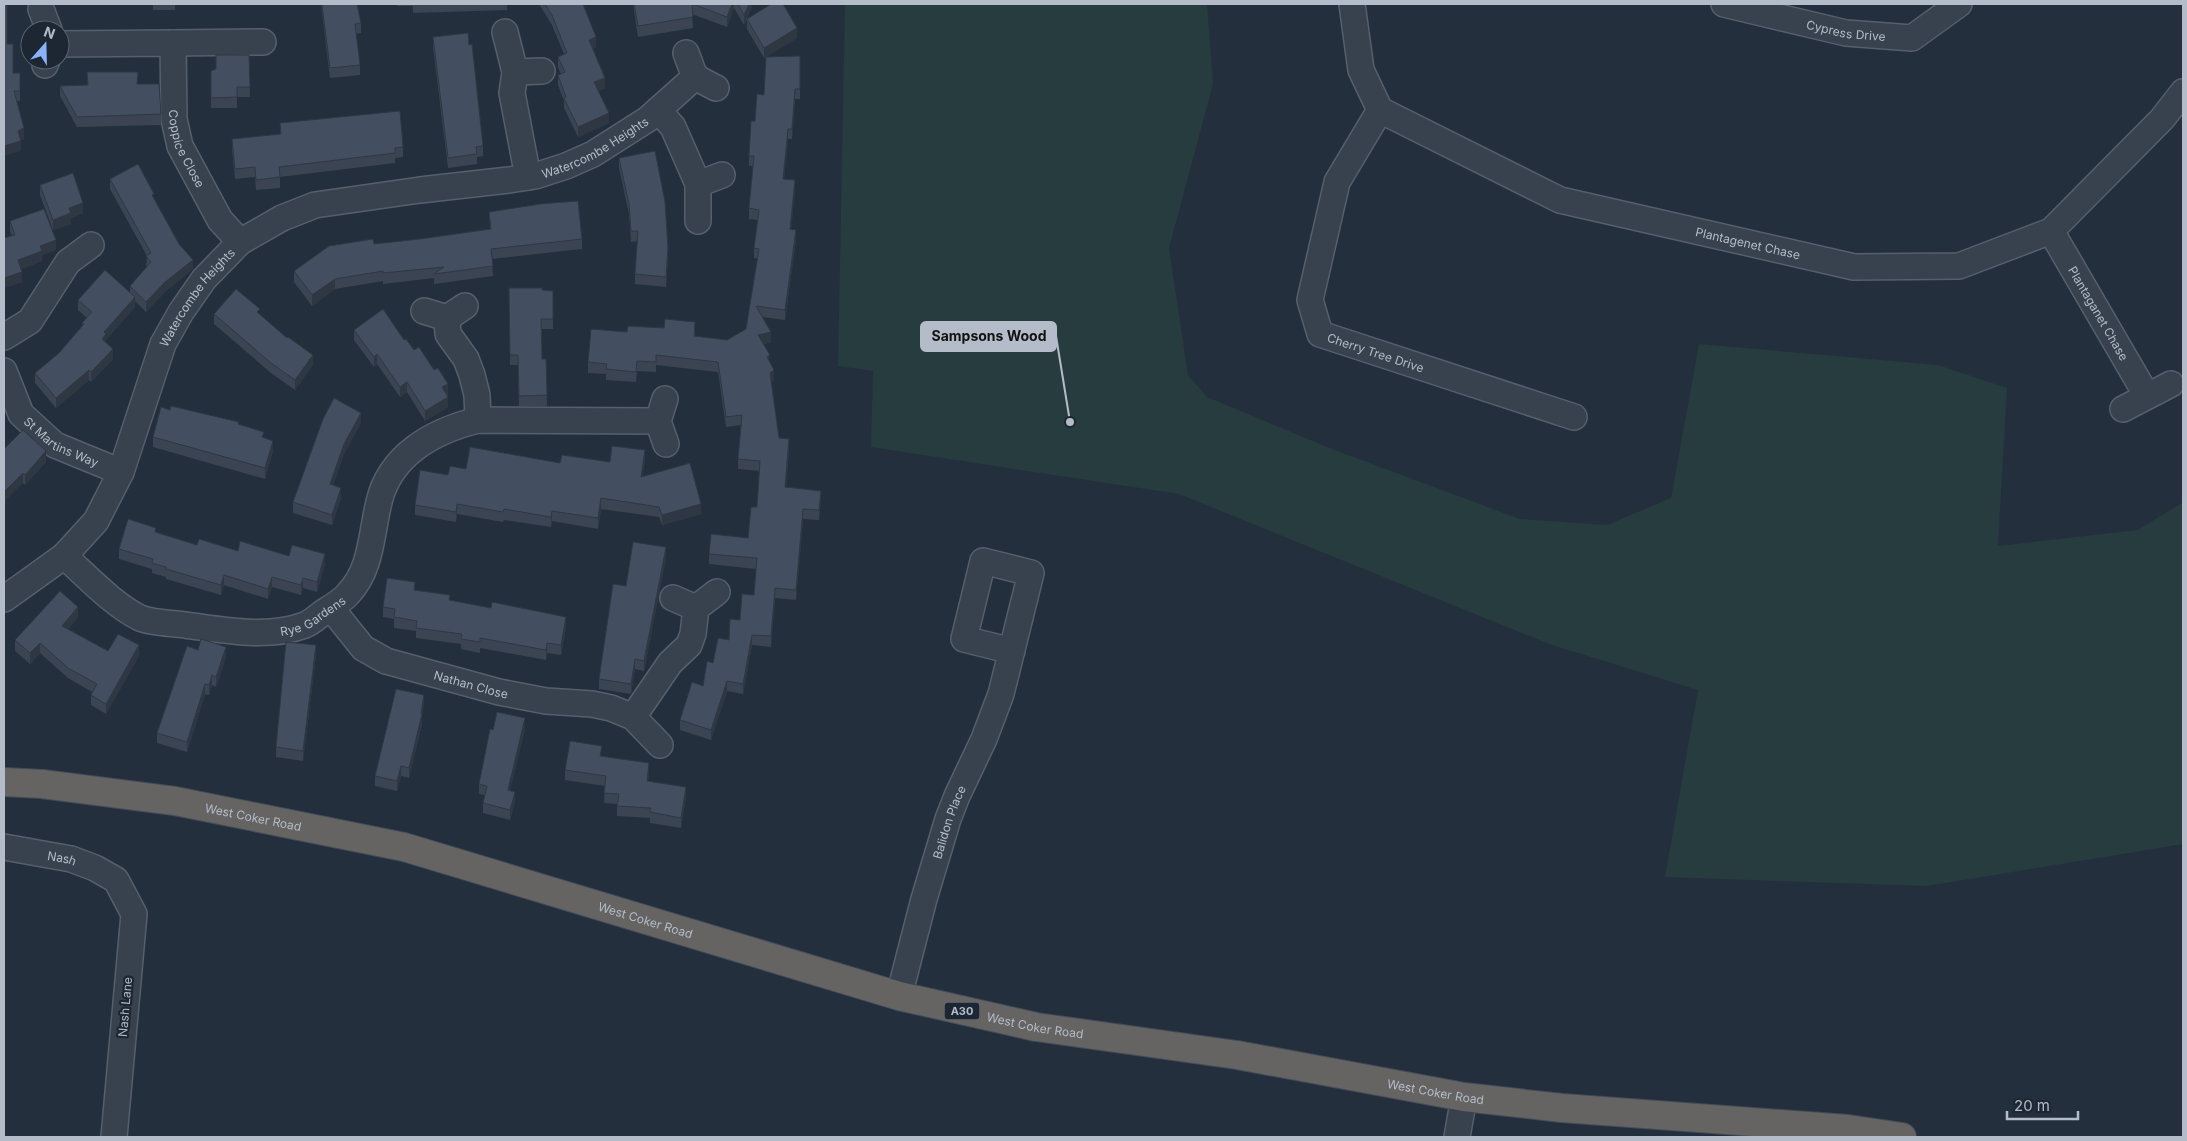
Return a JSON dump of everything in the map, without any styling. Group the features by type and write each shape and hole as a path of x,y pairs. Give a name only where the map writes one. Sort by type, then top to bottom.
{"highway":[{"name":"West Coker Road","path":"4,766 42,784"},
{"name":"West Coker Road","path":"4,782 42,784 175,800 404,848 899,996 1036,1027 1237,1055 1464,1097 1562,1108 1848,1129 1902,1137"}],"street":[{"path":"1352,4 1361,70 1380,110"},
{"name":"Cypress Drive","path":"1724,4 1846,34 1912,38 1959,4"},
{"name":"Watercombe Heights","path":"505,32 515,72 512,93 528,177"},
{"path":"70,44 263,42"},
{"name":"Coppice Close","path":"173,43 174,119 180,146 220,220 240,242"},
{"name":"Watercombe Heights","path":"4,600 64,556 96,521 121,472 164,344 181,312 204,279 240,242 282,218 315,205 528,177 566,166 593,154 648,119 658,110 706,83 686,53"},
{"path":"515,72 542,71"},
{"name":"Plantagenet Chase","path":"1380,110 1560,200 1854,267 1959,266 2051,231 2162,119 2183,92"},
{"name":"Watercombe Heights","path":"658,110 673,127 698,184 698,221"},
{"name":"Cherry Tree Drive","path":"1380,110 1336,182 1310,300 1320,334 1574,417"},
{"path":"698,184 722,175"},
{"name":"Plantaganet Chase","path":"2051,231 2147,396"},
{"path":"4,337 30,321 68,262 91,245"},
{"path":"445,312 448,334 466,359 472,375 477,394 478,420"},
{"name":"St Martins Way","path":"4,371 20,414 55,445 121,472"},
{"path":"2123,408 2172,384"},
{"name":"Rye Gardens","path":"64,556 119,604 141,618 248,632 278,632 306,624 348,595 361,576 370,553 379,502 387,481 413,448 436,434 457,425 478,420 661,410 666,444"},
{"path":"633,717 670,663 689,645 693,634 696,608 717,592"},
{"path":"674,598 696,608"},
{"name":"Nathan Close","path":"331,608 363,648 386,661 499,692 546,701 592,704 633,717 660,745"},
{"name":"Balidon Place","path":"899,996 924,899 948,819 984,739 1001,694 1012,651"},
{"name":"Nash","path":"4,847 71,859 95,868 116,880"},
{"name":"Nash Lane","path":"114,1137 134,914 116,880"},
{"path":"1457,1137 1464,1097"}],"green space":[{"path":"845,4 1207,4 1213,84 1169,248 1188,375 1207,397 1332,449 1520,519 1607,525 1671,498 1699,344 1938,365 2007,388 1998,546 2138,530 2183,502 2183,844 1927,886 1665,877 1698,690 1549,644 1179,494 871,447 873,371 838,366"}],"building":[{"path":"4,4 7,4 7,44 13,44 13,73 20,73 20,91 14,91 24,128 18,131 21,141 4,146"},
{"path":"322,4 357,4 361,23 355,24 360,65 330,68"},
{"path":"545,4 583,4 596,37 589,40 605,78 594,82 609,113 578,127 564,98 566,97 558,75 565,72 558,57 567,53 552,15"},
{"path":"634,4 692,4 693,17 638,26"},
{"path":"693,4 732,4 727,17"},
{"path":"738,4 749,4 744,15"},
{"path":"771,4 783,4 797,28 764,48 747,19"},
{"path":"468,33 469,45 472,44 483,146 476,147 477,154 448,158 433,37"},
{"path":"216,55 249,55 250,87 237,87 237,97 211,98 211,71 216,69"},
{"path":"800,56 800,89 795,89 792,129 788,129 783,179 795,180 790,229 796,230 785,310 756,306 771,332 758,335 770,355 767,357 774,370 770,373 779,438 789,439 785,487 821,491 819,510 803,509 796,590 775,588 771,636 752,635 743,684 727,681 711,730 680,720 692,682 703,686 707,661 713,663 718,638 729,640 730,619 740,620 742,594 754,595 757,558 709,554 711,534 748,538 751,507 757,507 760,461 738,459 742,415 726,417 718,362 656,355 656,362 637,361 636,372 606,369 607,364 588,362 591,329 627,332 628,326 664,328 665,319 695,322 694,336 727,340 746,329 759,249 754,248 759,210 749,208 754,156 749,156 751,121 755,121 757,94 764,95 766,57"},
{"path":"87,72 138,72 137,84 159,84 161,114 77,117 60,86 88,85"},
{"path":"400,111 403,147 395,148 395,153 279,167 280,177 256,180 255,167 235,169 232,139 281,134 280,123"},
{"path":"655,151 665,202 668,248 666,277 635,274 638,231 631,231 629,204 619,158"},
{"path":"138,164 154,194 152,195 179,244 193,260 165,282 146,302 130,286 151,262 146,256 151,253 110,179"},
{"path":"73,173 83,203 69,208 71,213 53,220 40,185"},
{"path":"578,201 582,239 491,249 493,266 434,274 444,267 383,273 383,271 335,279 312,295 294,271 329,246 373,239 374,244 491,229 489,212 540,204"},
{"path":"44,209 56,240 40,246 42,251 18,260 22,272 4,278 4,238 15,235 10,221"},
{"path":"105,270 135,297 104,332 106,334 102,339 113,349 91,372 89,370 56,398 35,373 59,353 84,324 82,323 92,312 78,300"},
{"path":"509,288 542,288 542,290 553,291 553,319 541,319 542,359 546,359 547,395 519,396 518,355 510,355"},
{"path":"236,289 260,309 257,312 287,338 313,355 295,380 271,363 214,314"},
{"path":"383,309 404,340 406,339 414,350 419,347 434,370 438,368 448,384 442,387 448,397 425,411 407,382 400,387 377,354 374,357 354,330"},
{"path":"334,398 361,413 344,444 330,484 341,488 332,515 293,502 323,419"},
{"path":"171,406 239,422 238,424 264,432 262,437 273,441 265,468 153,437 161,407 170,410"},
{"path":"23,430 46,451 25,475 23,473 4,492 4,449"},
{"path":"612,446 645,450 641,477 690,463 701,504 662,515 659,507 601,498 598,518 552,511 551,517 504,509 503,512 457,504 456,512 415,505 420,470 448,475 450,466 466,469 470,447 560,463 562,455 610,462"},
{"path":"128,519 156,528 155,532 197,545 199,539 238,551 240,541 289,556 292,545 325,554 317,582 303,578 301,585 272,577 268,589 224,575 221,585 166,569 166,567 152,563 153,559 119,549"},
{"path":"633,542 666,547 644,661 635,659 631,684 599,679 613,584 626,586"},
{"path":"387,578 415,582 414,590 450,595 449,600 491,608 492,602 566,617 561,645 547,643 546,650 480,638 480,642 461,639 462,634 416,628 417,621 394,617 395,609 383,607"},
{"path":"60,591 78,607 62,626 108,651 118,634 139,645 106,704 91,695 97,684 68,668 40,643 30,653 15,640"},
{"path":"201,639 226,647 216,677 212,675 209,685 205,684 187,742 157,733 187,646 198,650"},
{"path":"286,642 316,645 303,751 276,747"},
{"path":"396,689 424,695 422,714 409,768 401,766 397,781 375,776"},
{"path":"497,712 525,718 508,790 515,792 510,810 483,803 487,786 479,784 490,729 493,730"},
{"path":"570,741 602,746 600,756 649,763 647,781 686,787 681,818 650,812 651,808 617,806 619,794 604,793 606,776 565,770"}],"place":[{"name":"Sampsons Wood","path":"1070,422"}]}
